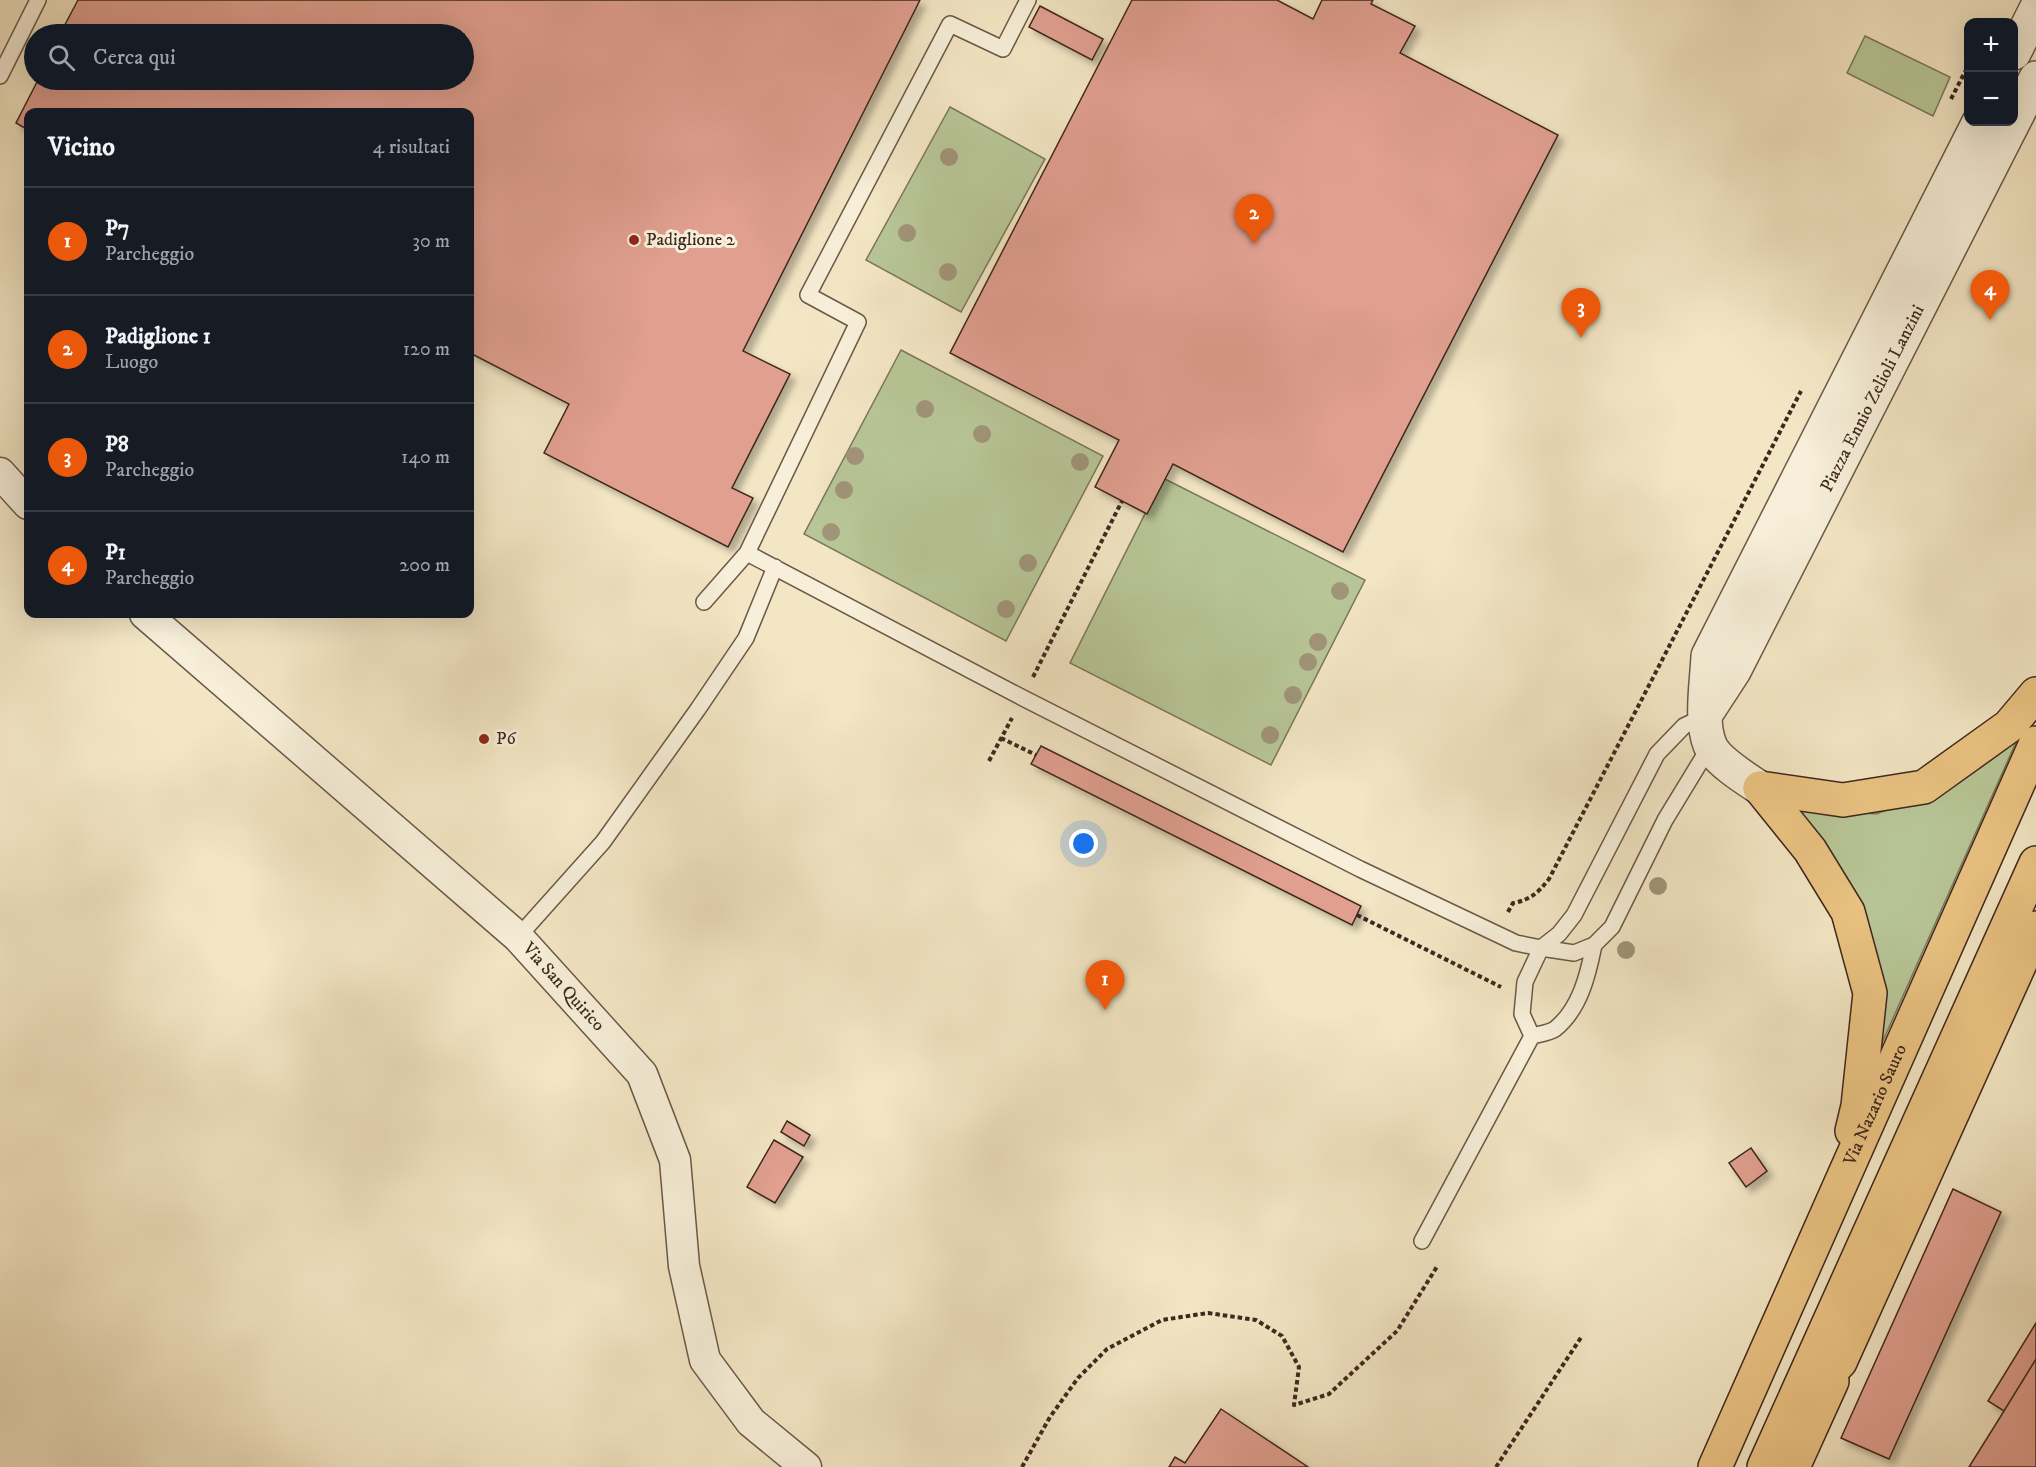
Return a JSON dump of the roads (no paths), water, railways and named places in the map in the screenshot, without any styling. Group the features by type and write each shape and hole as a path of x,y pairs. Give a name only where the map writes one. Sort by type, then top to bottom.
{"highway":[{"path":"1760,788 1843,800 1923,787 2009,726 2036,694"},
{"name":"Via Nazario Sauro","path":"1715,1467 2036,743"},
{"path":"1760,788 1810,850 1848,912 1870,993 1858,1106 1841,1185"},
{"path":"1764,1467 2036,863"},
{"path":"1793,1467 2036,928"},
{"path":"1787,1416 1840,1362"}],"street":[{"path":"2018,43 2036,9"},
{"name":"Piazza Ennio Zelioli Lanzini","path":"1708,731 1734,671 2036,78"},
{"name":"Piazza Ennio Zelioli Lanzini","path":"1708,731 1708,656 1977,126"},
{"path":"0,473 24,500"},
{"name":"Via San Quirico","path":"151,618 518,937 642,1074 675,1160 684,1266 705,1360 751,1422 806,1467"},
{"path":"1708,731 1729,766 1760,788"}],"lane":[{"path":"26,24 38,0"},
{"path":"704,602 747,553 858,322 808,295 950,24 1003,49 1028,0"},
{"path":"0,76 24,28"},
{"path":"747,553 1023,698 1360,869 1497,934 1516,942 1541,948 1574,953 1594,945 1612,927 1708,731 1684,726 1657,754 1574,915 1559,934 1541,948 1525,982 1523,998 1522,1014 1532,1036"},
{"path":"518,937 603,842 698,709 746,638 775,567"},
{"path":"1422,1240 1532,1036 1554,1030 1576,1005 1589,972 1594,945"}],"place":[{"name":"Padiglione 2","path":"634,240"},
{"name":"Padiglione 1","path":"1254,244"},
{"name":"P1","path":"1990,320"},
{"name":"P8","path":"1581,338"},
{"name":"P6","path":"484,739"},
{"name":"P7","path":"1105,1010"}]}
